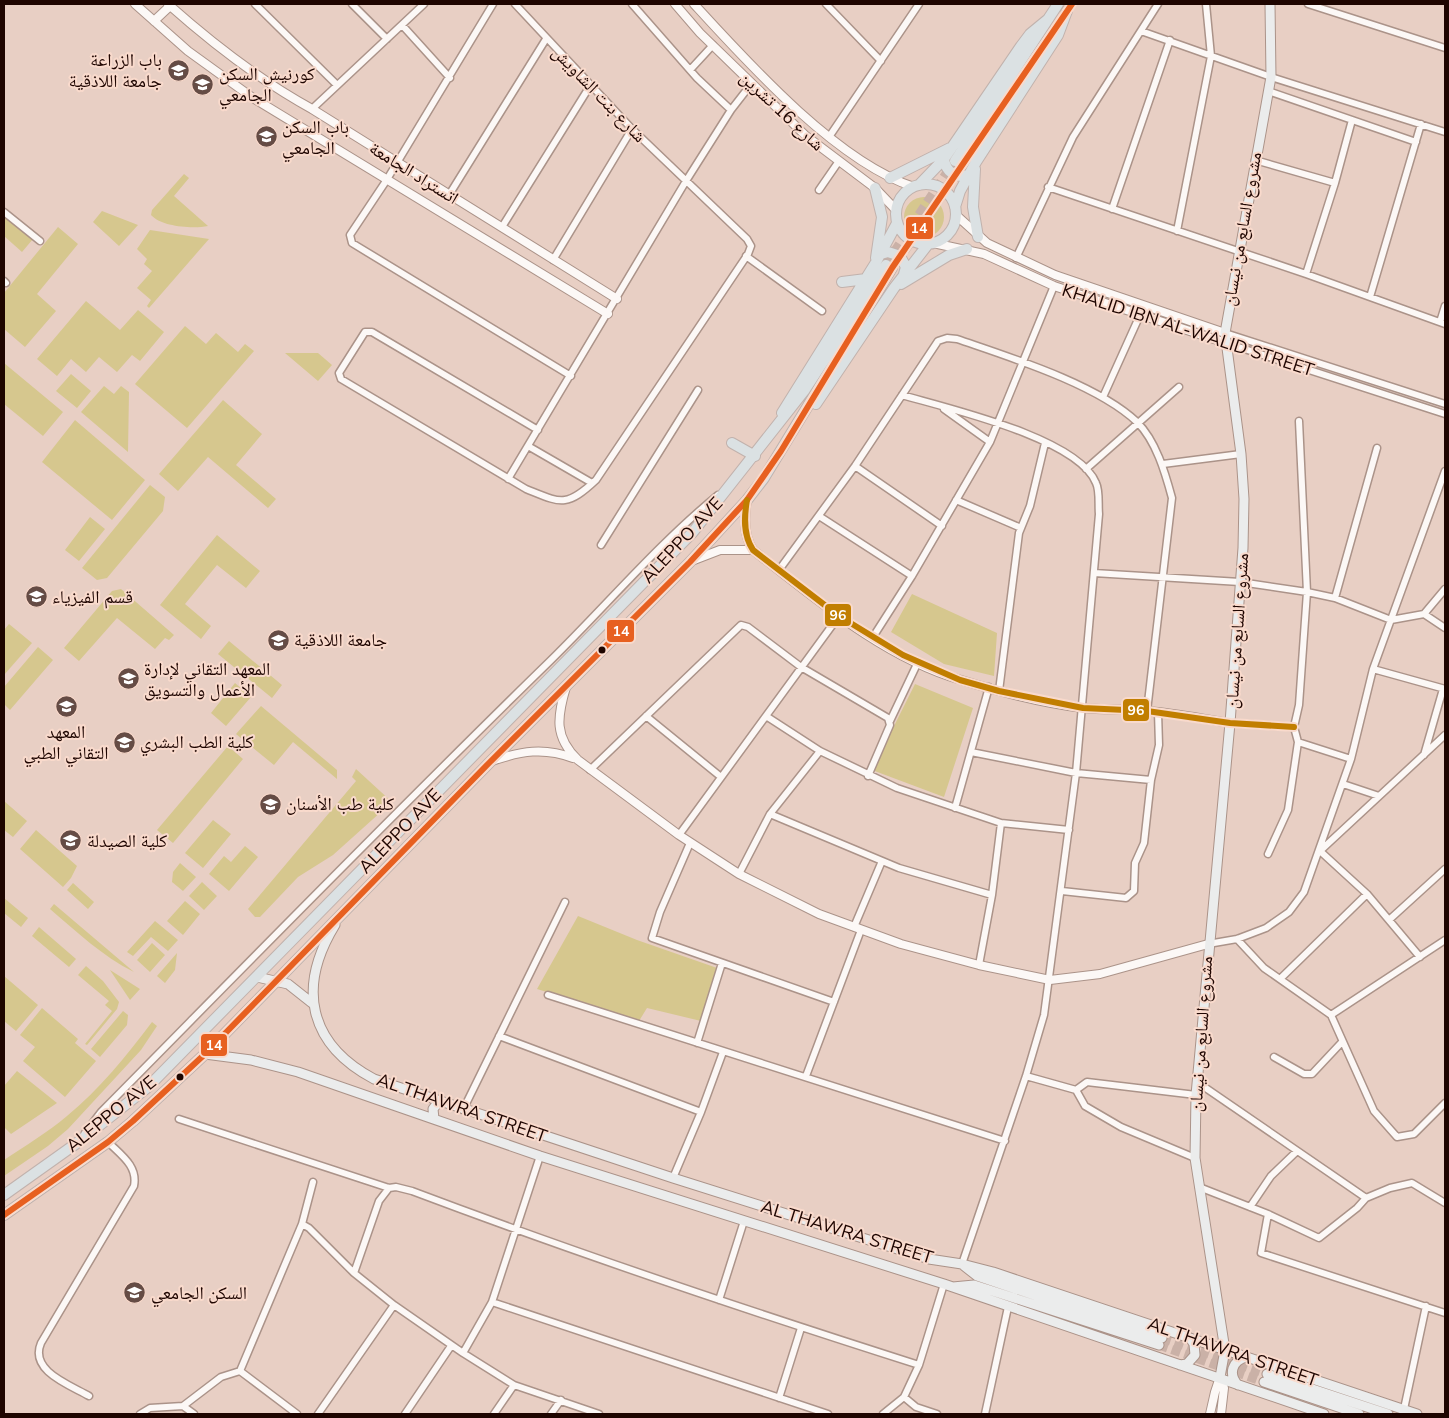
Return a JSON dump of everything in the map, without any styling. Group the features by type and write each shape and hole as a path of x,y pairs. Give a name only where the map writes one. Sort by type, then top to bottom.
{"main road":[{"path":"1058,4 958,163 1069,7"},
{"name":"مشروع السابع من نيسان","path":"1220,1377 1225,1350 1195,1158 1196,1095 1208,944 1230,723 1244,499 1241,454 1225,333 1226,316 1271,77 1270,4"},
{"path":"781,451 803,425 904,274 931,243 949,232 968,175 1054,41 1069,7"},
{"path":"768,438 788,400 881,254 897,223 896,210 903,195 916,186 944,158 1021,46 1030,34 1047,20"},
{"path":"890,178 953,146"},
{"path":"944,158 948,169 952,173 962,176 968,175"},
{"path":"976,162 972,196 978,237"},
{"path":"916,186 927,184 942,188 948,193 956,211"},
{"path":"875,188 882,217 875,264"},
{"path":"897,223 909,239 931,243"},
{"path":"894,288 930,265 949,255 967,249"},
{"path":"881,254 888,252 900,256 906,267 904,274"},
{"path":"768,438 804,391 889,266 781,451"},
{"path":"842,282 866,279"},
{"name":"ALEPPO AVE","path":"4,1195 77,1143 148,1087 693,532 768,438"},
{"path":"732,443 755,456"},
{"name":"ALEPPO AVE","path":"4,1216 108,1142 134,1121 205,1054 336,923 490,762 690,562 747,500 781,451"},
{"name":"AL THAWRA STREET","path":"336,923 320,956 314,979 312,1003 322,1030 339,1054 350,1064 374,1078 463,1110 929,1259 962,1264 1105,1309 1417,1414"},
{"path":"257,977 278,980 296,990 312,1003"},
{"name":"AL THAWRA STREET","path":"205,1054 251,1060 298,1072 540,1156 948,1286 1220,1377 1238,1385 1324,1414"},
{"path":"434,1120 433,1109 439,1101"},
{"path":"948,1286 974,1285 1160,1342 977,1276 962,1264"},
{"path":"1180,1365 1188,1364 1195,1355 1194,1344 1190,1338"},
{"path":"1238,1385 1233,1378 1233,1366 1238,1360 1246,1357"},
{"path":"1359,1414 1266,1378 1388,1414"}],"street":[{"path":"135,4 188,51 238,89 386,181 608,314"},
{"path":"255,4 336,84"},
{"path":"352,4 386,39"},
{"path":"312,109 336,84 424,4"},
{"path":"493,4 450,78 350,235 352,243 571,376"},
{"name":"شارع بنت الشاويش","path":"515,4 632,129 747,239 751,246 746,256"},
{"path":"632,4 690,70 731,110"},
{"name":"شارع 16 تشرين","path":"675,4 700,33 806,136 875,188 896,210"},
{"name":"شارع 16 تشرين","path":"694,4 777,89 829,137 890,178 916,186"},
{"path":"826,4 881,62"},
{"path":"829,137 919,4"},
{"path":"1016,258 1073,137 1158,4"},
{"path":"1177,232 1211,56 1206,4"},
{"path":"1308,4 1445,48"},
{"path":"154,21 169,5"},
{"name":"اتستراد الجامعة","path":"169,5 249,71 617,299"},
{"path":"700,33 712,23"},
{"path":"402,25 450,78"},
{"path":"1141,31 1271,77 1445,132"},
{"path":"448,195 546,39"},
{"path":"1112,210 1170,40"},
{"path":"690,70 713,45"},
{"path":"508,479 686,182 731,110 752,83"},
{"path":"502,227 590,86"},
{"path":"1268,91 1416,142"},
{"path":"1306,274 1335,183 1352,120"},
{"path":"1370,298 1421,124"},
{"path":"553,260 632,129"},
{"path":"1255,160 1335,183"},
{"path":"819,190 839,161"},
{"path":"1048,187 1306,274 1442,323 1445,306"},
{"path":"956,211 978,237 1016,258 1055,275 1225,333"},
{"path":"4,212 40,241"},
{"name":"KHALID IBN AL-WALID STREET","path":"931,243 984,254 1054,286 1140,316 1226,342 1445,414"},
{"path":"538,430 368,330 339,373 341,379 508,479 526,489 558,502 566,501 592,484 746,256 822,311"},
{"path":"873,637 942,526 990,442 1054,286"},
{"path":"1103,397 1140,316"},
{"name":"KHALID IBN AL-WALID STREET","path":"1225,333 1445,404"},
{"path":"779,570 855,466 935,345 943,339 957,339 1022,362 1103,397 1137,423 1163,464 1172,498 1147,711"},
{"path":"1086,469 1179,387"},
{"path":"601,545 698,390"},
{"path":"902,395 998,422 1046,443 1069,456 1086,469 1097,485 1099,514 1083,708 1062,890 1044,1015 1005,1141 962,1264"},
{"path":"941,406 990,442"},
{"path":"1268,854 1288,810 1298,742 1294,727 1299,705 1307,592 1299,421"},
{"path":"999,691 1021,528 1030,506 1046,443"},
{"path":"528,446 592,484"},
{"path":"1334,598 1377,448"},
{"path":"1163,464 1241,454"},
{"path":"855,466 942,526"},
{"path":"566,687 559,709 559,726 567,750 590,770 690,843 739,874 787,899 858,929 979,965 1050,980 1100,974 1208,944 1237,940 1266,928 1289,912 1304,892 1351,759 1373,669 1445,471"},
{"path":"77,1143 101,1112 340,869 590,622 681,525 736,480"},
{"path":"747,500 745,525 748,543 753,550 839,616 918,662 960,680 999,691 1083,708 1147,711 1230,723 1294,727"},
{"path":"956,500 1021,528"},
{"path":"819,516 912,576"},
{"path":"690,562 720,550 753,550"},
{"path":"1094,573 1240,582 1307,592 1334,598 1391,620 1424,614 1445,589"},
{"path":"1424,614 1445,628"},
{"path":"679,835 839,616"},
{"path":"590,770 741,625 748,627 801,667 885,715 890,721"},
{"path":"868,776 890,721 918,662"},
{"path":"1373,669 1444,689 1424,755"},
{"path":"955,808 989,687"},
{"path":"1062,890 1126,898 1134,891 1135,863 1144,843 1151,780 1158,745 1158,712"},
{"path":"646,716 721,777"},
{"path":"766,716 820,751 868,776 1001,823 1069,830"},
{"path":"1320,851 1445,735"},
{"path":"1298,742 1351,759"},
{"path":"490,762 530,750 561,754 578,760"},
{"path":"739,874 770,814 820,751"},
{"path":"971,752 1076,773 1151,780"},
{"path":"1343,784 1379,796"},
{"path":"770,814 882,861 992,894"},
{"path":"979,965 992,894 1001,823"},
{"path":"690,843 660,912 652,938 834,1002"},
{"path":"1320,851 1367,894 1420,956"},
{"path":"806,1076 834,1002 882,861"},
{"path":"1389,920 1445,869"},
{"path":"1280,979 1367,894"},
{"path":"463,1110 565,902"},
{"path":"1237,940 1264,968 1332,1015 1342,1042 1374,1111 1397,1137 1414,1134 1445,1103"},
{"path":"1332,1015 1445,940"},
{"path":"697,1043 722,964"},
{"path":"548,995 1005,1141"},
{"path":"499,1036 701,1112"},
{"path":"1274,1057 1304,1074 1312,1074 1342,1042"},
{"path":"673,1178 701,1112 723,1052"},
{"path":"1026,1076 1076,1090 1085,1106 1120,1127 1195,1158"},
{"path":"1076,1090 1087,1082 1196,1095"},
{"path":"1197,1082 1296,1152 1366,1198"},
{"path":"179,1119 390,1188 396,1187 412,1191 517,1231 801,1328 919,1365"},
{"path":"89,1396 45,1369 40,1361 38,1352 41,1343 134,1186 135,1176 131,1166 108,1142"},
{"path":"1250,1207 1271,1176 1296,1152"},
{"path":"462,1353 492,1302 517,1231 540,1156"},
{"path":"240,1372 302,1224 313,1182"},
{"path":"1199,1187 1268,1214 1320,1238 1357,1208 1366,1198 1390,1188 1412,1183 1445,1203"},
{"path":"354,1273 379,1201 390,1188"},
{"path":"1268,1214 1261,1253 1445,1313"},
{"path":"719,1300 744,1221"},
{"path":"302,1224 310,1228 354,1273 394,1305 451,1346 514,1385 599,1414"},
{"path":"883,1414 904,1397 919,1365 948,1286"},
{"path":"492,1302 828,1414"},
{"path":"318,1414 394,1305"},
{"path":"1404,1409 1426,1306"},
{"path":"984,1414 1008,1307"},
{"path":"779,1398 801,1328"},
{"path":"406,1414 451,1346"},
{"path":"140,1414 150,1408 183,1406 221,1377 240,1372"},
{"path":"240,1372 297,1414"},
{"path":"1210,1414 1220,1377"},
{"path":"1220,1377 1224,1388 1221,1414"},
{"path":"494,1414 514,1385"},
{"path":"904,1397 916,1407 937,1414"},
{"path":"551,1414 561,1400"},
{"path":"183,1406 194,1414"}],"shaded area":[{"path":"184,174 189,178 174,196 208,226 170,225 151,215 152,210"},
{"path":"924,197 938,203 944,217 938,231 924,237 910,231 904,217 910,203"},
{"path":"102,211 138,225 119,246 93,222"},
{"path":"4,216 33,239 22,252 4,236"},
{"path":"58,227 78,244 37,294 56,311 25,347 4,329 4,293"},
{"path":"150,230 209,239 149,308 147,306 151,300 137,288 152,271 144,264 147,259 137,249"},
{"path":"86,301 120,330 138,310 164,332 140,361 132,355 117,372 99,357 86,372 71,359 57,376 37,359"},
{"path":"185,326 206,344 216,333 238,352 245,344 254,351 187,428 135,384"},
{"path":"285,353 318,353 332,365 318,381"},
{"path":"4,363 63,412 43,436 4,404"},
{"path":"71,374 91,391 77,408 56,391"},
{"path":"104,386 114,394 121,386 129,392 128,452 81,412"},
{"path":"223,400 262,434 236,465 276,499 268,508 208,457 178,491 159,474"},
{"path":"75,420 145,480 112,520 42,462"},
{"path":"150,485 165,497 163,511 107,578 97,580 82,568"},
{"path":"90,517 105,529 79,561 65,550"},
{"path":"217,535 260,571 246,588 217,565 185,604 211,626 201,639 160,605"},
{"path":"121,589 174,635 169,640 165,638 155,649 117,618 79,661 64,648 112,591"},
{"path":"912,594 997,633 994,676 944,664 891,632"},
{"path":"9,624 32,643 4,675 4,630"},
{"path":"229,641 282,685 272,698 218,654"},
{"path":"38,647 53,660 10,710 4,704 4,687"},
{"path":"235,683 251,697 226,726 211,713"},
{"path":"915,684 973,708 944,797 872,770"},
{"path":"261,706 337,770 337,779 293,742 274,765 236,734"},
{"path":"228,746 243,759 173,843 157,830"},
{"path":"356,769 392,802 333,855 298,877 260,917 255,917 248,909 356,781 352,777"},
{"path":"4,801 27,821 13,837 4,830"},
{"path":"213,820 231,834 203,868 185,853"},
{"path":"36,830 77,866 71,878 63,887 20,849"},
{"path":"245,846 258,857 229,891 209,874 224,856 231,862"},
{"path":"180,863 196,877 183,891 172,882 173,872"},
{"path":"202,882 217,896 204,910 189,896"},
{"path":"73,883 94,902 88,909 67,890"},
{"path":"4,898 28,918 21,927 4,913"},
{"path":"185,901 200,914 183,935 167,921"},
{"path":"54,904 134,972 111,959 80,935 50,909"},
{"path":"578,916 637,940 720,969 701,1021 647,1008 639,1021 537,989"},
{"path":"155,921 178,940 168,951 151,937 133,956 127,952"},
{"path":"39,927 76,959 69,967 32,936"},
{"path":"152,943 165,955 150,972 137,960"},
{"path":"177,953 175,970 165,983 157,976"},
{"path":"86,966 103,981 119,1002 117,1009 87,1045 85,1044 112,1011 105,1005 109,1001 78,975"},
{"path":"110,970 140,989 130,1000"},
{"path":"4,976 38,1005 16,1031 4,1021"},
{"path":"42,1008 78,1039 75,1043 96,1061 65,1097 23,1061 35,1047 20,1035"},
{"path":"123,1011 128,1015 127,1025 100,1057 91,1049"},
{"path":"152,1022 157,1026 141,1050 68,1129 48,1146 4,1176 4,1160 52,1128 79,1106 112,1072"},
{"path":"17,1071 57,1103 11,1134 4,1127 4,1086"}],"tunnel":[{"path":"886,265 953,164"},
{"path":"896,263 959,169"},
{"path":"1162,1338 1267,1374"},
{"path":"1159,1345 1264,1382"}],"transit line":[{"name":"14","path":"4,1215 108,1142 205,1054 490,762 690,562 747,500 781,451 892,268 1072,4"},
{"name":"96","path":"747,500 745,526 747,538 753,550 839,616 903,655 960,680 999,691 1083,708 1147,711 1230,723 1294,727"}],"place":[{"name":"باب الزراعة جامعة اللاذقية","path":"178,70"},
{"name":"كورنيش السكن الجامعي","path":"203,84"},
{"name":"باب السكن الجامعي","path":"266,137"},
{"name":"قسم الفيزياء","path":"36,597"},
{"name":"جامعة اللاذقية","path":"278,640"},
{"name":"المعهد التقاني لإدارة الأعمال والتسويق","path":"128,679"},
{"name":"المعهد التقاني الطبي","path":"66,707"},
{"name":"كلية الطب البشري","path":"124,742"},
{"name":"كلية طب الأسنان","path":"270,804"},
{"name":"كلية الصيدلة","path":"71,841"},
{"name":"السكن الجامعي","path":"135,1293"}]}
